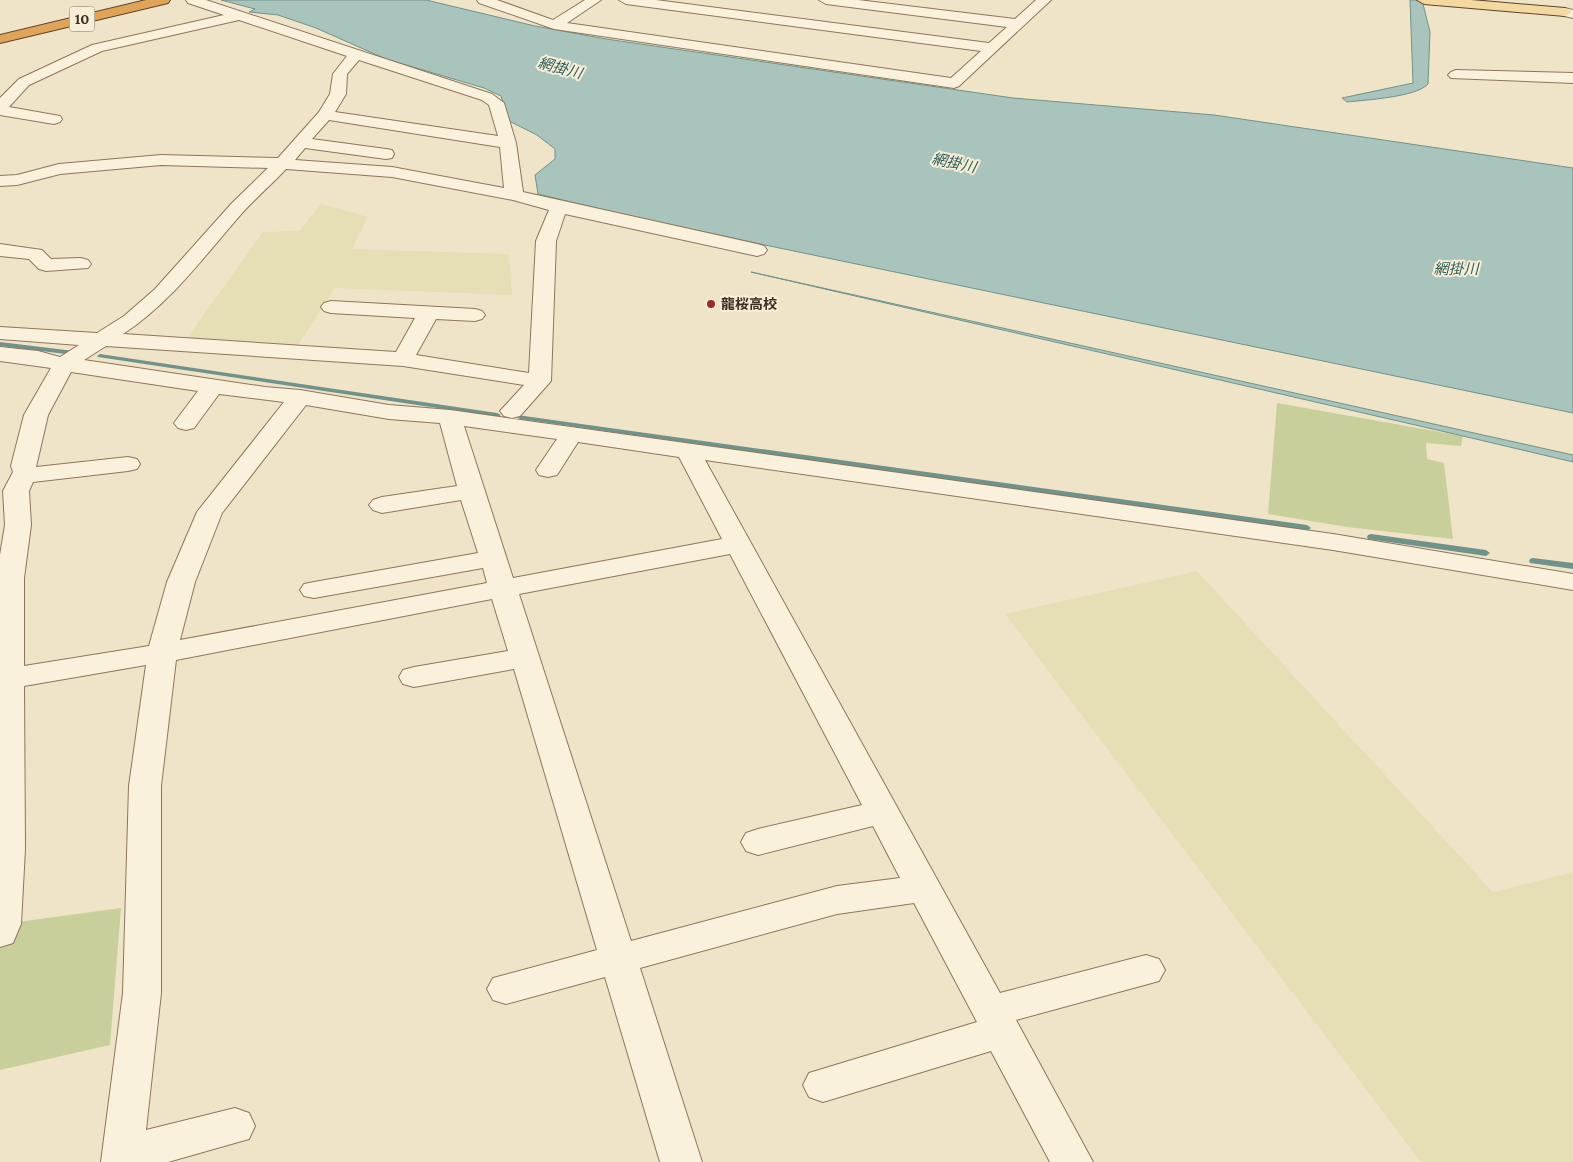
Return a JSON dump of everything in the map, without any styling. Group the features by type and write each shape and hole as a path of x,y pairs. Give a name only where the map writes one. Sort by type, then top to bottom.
{"highway":[{"name":"10","path":"0,39 163,0"}],"main road":[{"path":"1424,0 1570,12"}],"street":[{"path":"193,0 241,14 488,97 496,103 508,143 514,195"},
{"path":"484,0 554,25 954,83 1044,0"},
{"path":"554,25 594,0"},
{"path":"626,0 679,3 749,16 993,48"},
{"path":"826,0 858,2 941,15 1018,24"},
{"path":"913,38 958,0"},
{"path":"826,26 858,2"},
{"path":"521,13 538,4"},
{"path":"749,16 764,5"},
{"path":"0,109 24,82 97,48 241,14"},
{"path":"0,933 3,924 8,849 4,794 5,680 10,578 18,526 16,491 26,472 24,466 36,415 64,364 131,320 162,293 238,207 283,163 326,115 338,94 340,74 356,54"},
{"path":"1456,74 1573,78"},
{"path":"8,81 24,82"},
{"path":"0,109 54,119"},
{"path":"326,115 508,143"},
{"path":"301,143 400,161 560,208 757,250"},
{"path":"0,180 17,180 59,168 161,160 283,163 400,161"},
{"path":"512,411 540,382 546,241 555,215 560,208"},
{"path":"0,250 35,254 46,265 81,264"},
{"path":"331,306 474,315"},
{"path":"403,359 429,312"},
{"path":"0,333 403,359 540,382"},
{"path":"0,354 38,358 64,364 265,394 300,397 389,412 450,417 688,451 1340,534 1573,582"},
{"path":"186,423 213,386"},
{"path":"235,1126 122,1158 142,994 145,786 162,653 181,582 210,512 300,397"},
{"path":"450,417 681,1162"},
{"path":"548,470 572,434"},
{"path":"688,451 740,544 1072,1162"},
{"path":"23,476 128,464"},
{"path":"382,505 472,491"},
{"path":"5,680 162,653 740,544"},
{"path":"314,590 494,558"},
{"path":"414,677 525,657"},
{"path":"758,842 883,812"},
{"path":"506,988 837,900 924,888"},
{"path":"823,1085 996,1021 1146,970"}],"shaded area":[{"path":"321,204 368,217 352,249 509,254 512,295 335,288 296,348 184,342 263,232 299,231"},
{"path":"1197,571 1493,892 1573,872 1573,1162 1421,1162 1005,614"}],"green space":[{"path":"1277,403 1463,436 1461,446 1426,443 1427,459 1444,463 1453,539 1347,527 1268,514"},
{"path":"121,908 110,1045 0,1070 0,942 3,924"}],"water":[{"name":"網掛川","path":"221,0 426,0 535,26 606,39 1013,98 1214,115 1573,168 1573,413 765,245 538,194 535,175 555,159 555,149 537,135 509,121 501,96 484,88 386,59 316,28 278,15 249,12 255,9"},
{"path":"1410,0 1422,0 1430,32 1428,84 1413,92 1402,95 1347,102 1342,98 1413,83"},
{"path":"751,272 1573,455 1573,462 1463,436"}],"waterway":[{"path":"0,344 74,353"},
{"path":"100,356 497,415"},
{"path":"520,417 1307,528"},
{"path":"1371,537 1486,553"},
{"path":"1533,561 1573,566"}],"place":[{"name":"龍桜高校","path":"711,304"}]}
